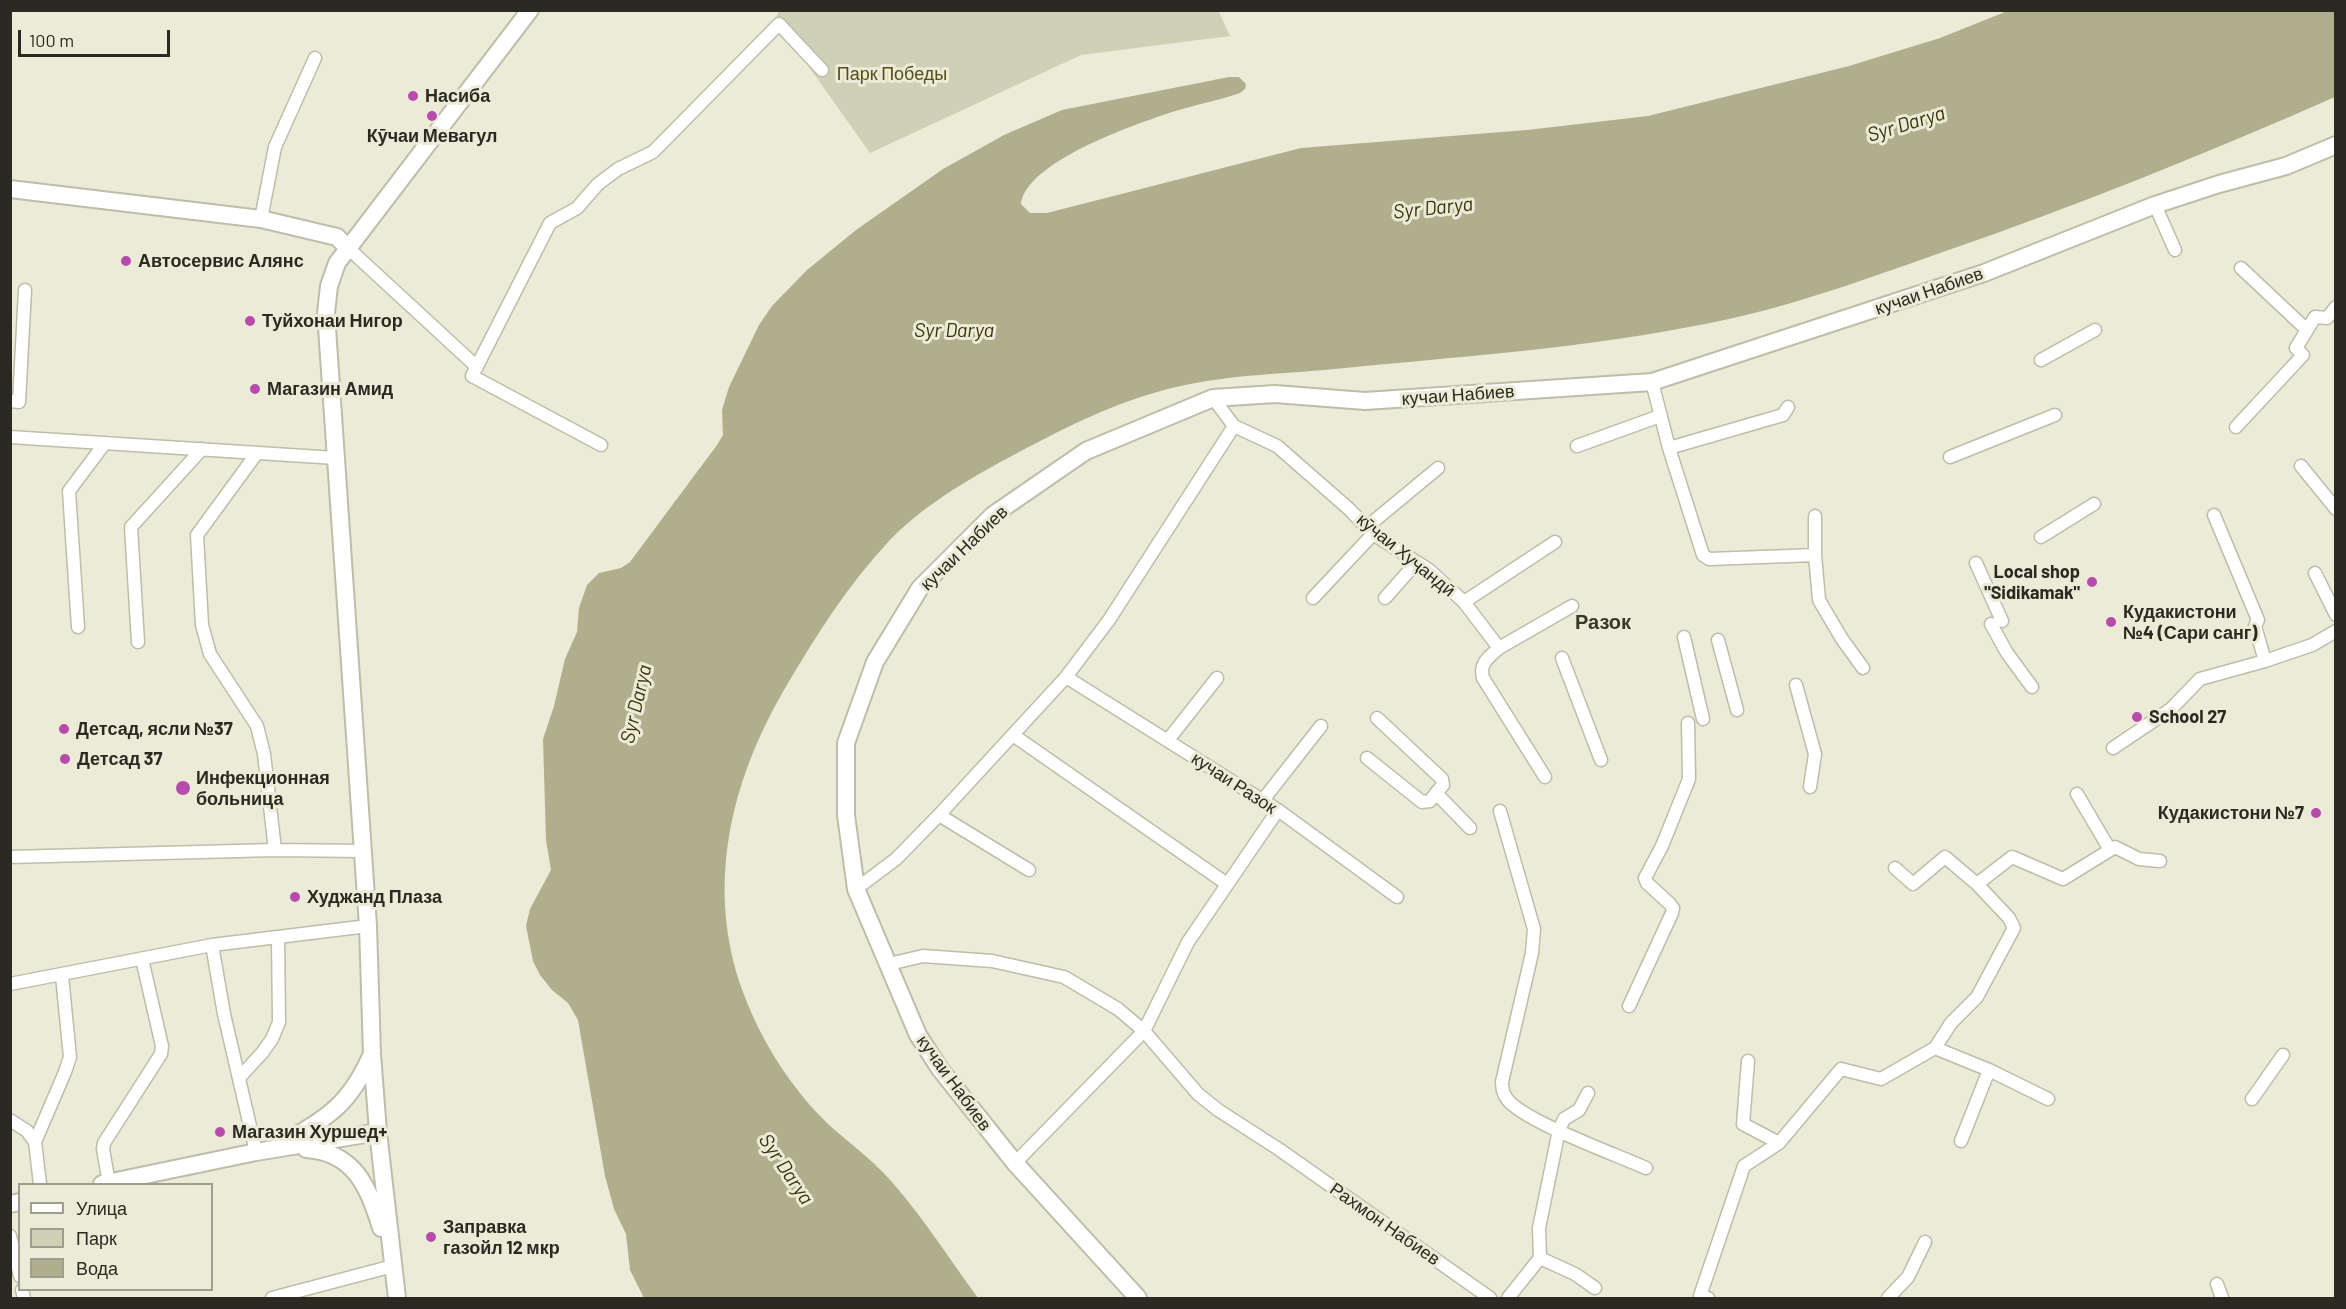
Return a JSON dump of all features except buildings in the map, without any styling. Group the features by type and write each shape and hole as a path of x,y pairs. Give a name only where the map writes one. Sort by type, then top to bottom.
{"main road":[{"path":"397,1299 378,1132 372,1054 368,926 326,313 329,285 337,263 530,10"},
{"name":"кучаи Набиев","path":"1138,1299 1015,1163 940,1069 918,1035 856,889 846,815 846,742 875,662 921,588 993,515 1086,451 1213,398 1275,394 1365,401 1652,382 1984,273 2155,205 2219,184 2286,166 2336,145"},
{"path":"10,189 261,219 337,237 348,248"},
{"path":"276,1149 318,1123 343,1103 361,1077 372,1054"},
{"path":"111,1183 256,1152 378,1132"},
{"path":"276,1149 322,1150 336,1155 350,1166 373,1200 393,1266"}],"street":[{"path":"601,445 472,376 550,223 577,207 598,184 618,169 653,152 779,24 822,70"},
{"path":"261,219 275,147 315,57"},
{"path":"2155,205 2175,250"},
{"path":"348,248 477,367"},
{"path":"2241,268 2307,330"},
{"path":"10,401 19,402 25,290"},
{"path":"2236,427 2303,355 2296,348 2315,316 2327,318 2336,307"},
{"path":"2041,360 2095,330"},
{"path":"1652,382 1669,448 1703,555 1709,559 1815,555"},
{"name":"кӯчаи Хуҷандӣ","path":"1213,398 1234,426 1277,446 1370,530 1429,570 1464,602 1499,648"},
{"path":"1669,448 1783,415 1788,407"},
{"path":"1577,446 1660,416"},
{"path":"1950,457 2055,416"},
{"path":"856,889 896,859 1066,677 1109,620 1234,426"},
{"path":"10,437 336,458"},
{"path":"78,627 69,491 105,443"},
{"path":"138,642 131,527 202,449"},
{"path":"257,453 197,535 202,625 210,654 256,726 264,754 275,850"},
{"path":"2301,466 2336,509"},
{"path":"1313,598 1370,530 1438,468"},
{"path":"2041,537 2094,504"},
{"path":"2214,515 2258,620 2255,626 2265,661"},
{"path":"1815,516 1815,555 1820,600 1842,639 1863,668"},
{"path":"1464,602 1555,542"},
{"path":"1385,598 1417,562"},
{"path":"1976,563 2007,654 2032,687"},
{"path":"2315,573 2336,615"},
{"path":"1545,777 1483,678 1481,670 1484,662 1499,648 1572,606"},
{"path":"2113,748 2171,710 2200,679 2312,645 2336,631"},
{"path":"1684,638 1703,719"},
{"path":"1718,640 1737,710"},
{"path":"1562,658 1601,760"},
{"name":"кучаи Разок","path":"1066,677 1263,800 1397,897"},
{"path":"1168,740 1217,678"},
{"path":"1796,684 1815,754 1810,787"},
{"path":"1367,758 1422,802 1430,801 1443,785 1442,779 1377,718"},
{"path":"1629,1006 1672,913 1673,908 1670,904 1644,878 1662,846 1689,778 1688,723"},
{"path":"1263,800 1321,726"},
{"path":"1013,735 1227,884"},
{"path":"1436,793 1470,828"},
{"path":"2077,794 2110,850"},
{"path":"1015,1163 1143,1031 1188,942 1278,810"},
{"path":"1500,811 1534,929 1532,953 1502,1082 1506,1099 1515,1108 1559,1130 1646,1168"},
{"path":"939,815 1029,870"},
{"path":"1977,884 2012,857 2063,879 2115,847 2139,859 2160,861"},
{"path":"10,857 275,850 362,851"},
{"path":"1708,1299 1700,1296 1744,1166 1779,1143 1841,1069 1881,1079 1935,1048 1952,1023 1977,997 2014,928 2009,918 1977,884 1945,857 1913,884 1895,868"},
{"path":"10,984 62,976 212,945 368,926"},
{"path":"239,1078 267,1046 279,1022 278,938"},
{"path":"212,945 256,1152"},
{"path":"889,964 923,956 992,961 1064,976 1118,1009 1143,1031"},
{"path":"106,1183 104,1143 156,1062 162,1046 142,958"},
{"path":"35,1142 70,1057 62,976"},
{"name":"Рахмон Набиев","path":"1143,1031 1197,1094 1490,1299"},
{"path":"1935,1048 1989,1070 2048,1099"},
{"path":"2252,1100 2283,1055"},
{"path":"1748,1061 1743,1124 1779,1143"},
{"path":"1961,1142 1989,1070"},
{"path":"1508,1299 1540,1258 1539,1227 1559,1130 1564,1119 1579,1110 1588,1093"},
{"path":"10,1120 27,1131 35,1142 40,1183"},
{"path":"10,1236 18,1268"},
{"path":"1888,1299 1908,1277 1925,1242"},
{"path":"1540,1258 1575,1274 1595,1288"},
{"path":"272,1299 393,1266"},
{"path":"2217,1284 2222,1299"}],"green space":[{"name":"Парк Победы","path":"780,10 1218,10 1230,36 1081,55 870,153 775,19"}],"water":[{"name":"Syr Darya","path":"2010,10 2335,11 2335,97 2188,159 2040,217 1842,287 1742,316 1594,342 1495,354 1239,377 1197,383 1154,393 1090,417 1008,458 945,495 902,528 859,576 832,612 765,725 749,762 737,799 729,837 725,875 726,914 732,953 743,992 778,1063 814,1110 877,1166 903,1195 978,1298 644,1298 630,1270 626,1234 614,1209 605,1176 578,1020 568,1003 552,990 540,975 533,961 526,926 530,909 551,870 546,840 543,739 554,706 565,659 577,632 579,608 587,585 599,573 621,568 630,562 717,445 723,435 722,410 729,387 759,325 772,306 807,270 856,230 943,169 1004,135 1062,110 1229,77 1239,77 1246,84 1245,89 1240,93 1131,126 1083,147 1061,160 1041,174 1027,189 1021,204 1030,213 1047,213 1301,148 1527,130 1648,116 1849,66 1940,38"}],"place":[{"name":"Насиба","path":"413,96"},
{"name":"Кӯчаи Мевагул","path":"432,116"},
{"name":"Автосервис Алянс","path":"126,261"},
{"name":"Туйхонаи Нигор","path":"250,321"},
{"name":"Магазин Амид","path":"255,389"},
{"name":"Local shop \"Sidikamak\"","path":"2092,582"},
{"name":"Кудакистони №4 (Сари санг)","path":"2111,622"},
{"name":"School 27","path":"2137,717"},
{"name":"Детсад, ясли №37","path":"64,729"},
{"name":"Детсад 37","path":"65,759"},
{"name":"Инфекционная больница","path":"183,788"},
{"name":"Кудакистони №7","path":"2316,813"},
{"name":"Худжанд Плаза","path":"295,897"},
{"name":"Магазин Хуршед+","path":"220,1132"},
{"name":"Заправка газойл 12 мкр","path":"431,1237"}],"district":[{"name":"Разок","path":"1603,622"}]}
